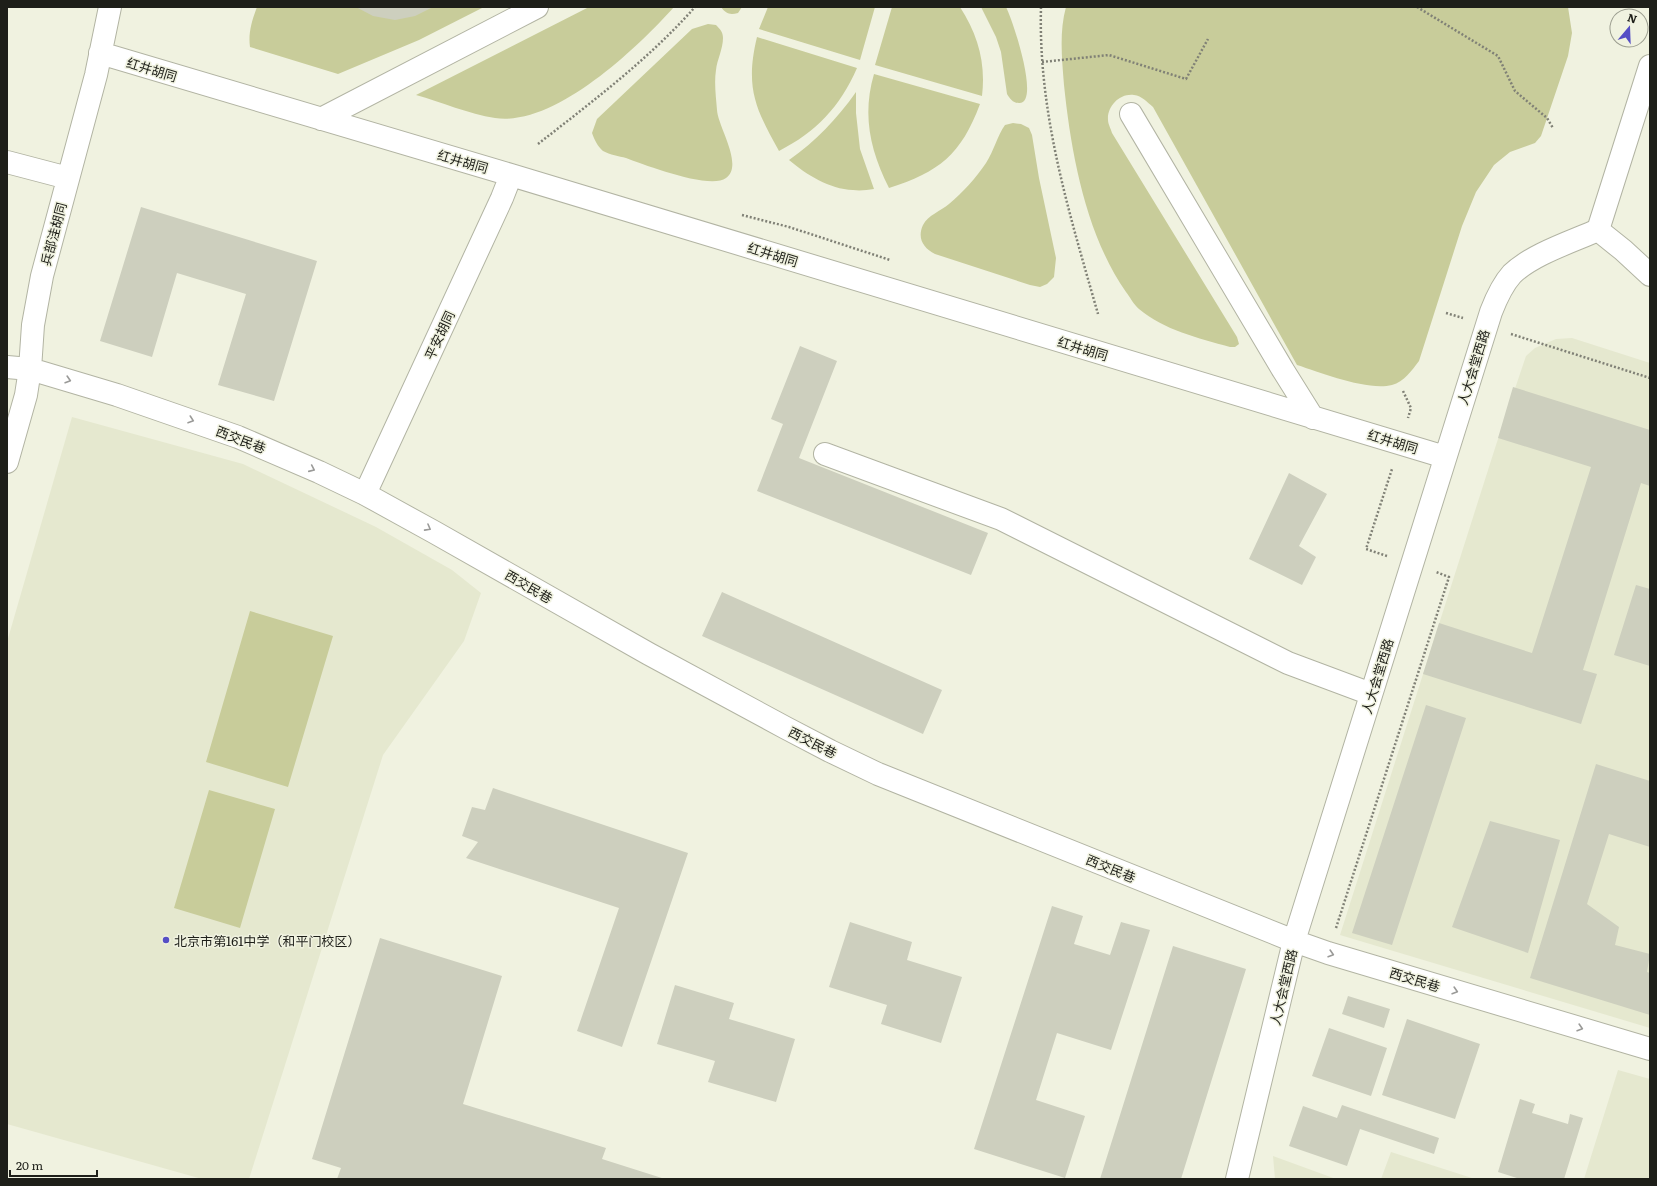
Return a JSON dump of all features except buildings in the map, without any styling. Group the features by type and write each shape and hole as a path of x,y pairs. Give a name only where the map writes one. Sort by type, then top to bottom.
{"street":[{"name":"兵部洼胡同","path":"7,462 26,395 30,369 32,325 37,299 100,53 110,7"},
{"path":"321,119 537,7"},
{"name":"红井胡同","path":"100,53 511,175 1445,457"},
{"path":"1650,66 1598,230 1623,250 1650,275"},
{"path":"1131,114 1313,418"},
{"path":"7,162 68,178"},
{"name":"平安胡同","path":"365,494 499,205 511,175"},
{"name":"人大会堂西路","path":"1237,1179 1294,941 1496,298 1512,274 1538,257 1598,230"},
{"name":"西交民巷","path":"7,367 30,369 117,395 238,437 319,472 365,494 649,654 830,751 878,774 1294,941 1328,953 1650,1049"},
{"path":"825,454 1001,519 1288,663 1371,694"}],"path":[{"path":"538,144 587,106 634,66 661,42 694,7"},
{"path":"1041,7 1042,62 1050,127 1058,171 1098,314"},
{"path":"1417,7 1498,56 1515,91 1547,118 1553,128"},
{"path":"1042,62 1109,55 1186,79 1208,39"},
{"path":"1446,314 1650,378"}],"shaded area":[{"path":"1572,338 1650,363 1650,1028 1340,935 1496,445 1526,356 1535,348 1556,339"},
{"name":"北京市第161中学（和平门校区）","path":"72,417 243,464 376,527 452,570 481,593 464,641 383,755 249,1179 202,1179 7,1124 7,642"},
{"path":"1618,1070 1650,1079 1650,1179 1584,1179"},
{"path":"1391,1152 1475,1179 1381,1179"},
{"path":"1273,1156 1336,1179 1275,1179"}],"green space":[{"path":"257,7 484,7 419,40 338,74 250,47 251,27"},
{"path":"589,7 674,7 617,63 568,98 543,110 518,117 495,118 465,111 416,95"},
{"path":"721,7 742,7 738,13 733,14 726,13"},
{"path":"768,7 875,7 860,60 759,29"},
{"path":"892,7 960,7 972,28 982,61 982,96 875,65"},
{"path":"981,7 1006,7 1009,14 1019,42 1026,76 1027,90 1025,100 1019,103 1009,98 1007,94 1001,52 996,37"},
{"path":"1066,7 1568,7 1572,33 1568,56 1541,136 1535,143 1510,152 1494,165 1476,192 1462,226 1419,361 1400,381 1392,385 1370,386 1344,380 1297,365 1153,107 1140,97 1129,95 1119,98 1112,105 1108,115 1108,122 1112,133 1237,337 1239,344 1235,347 1230,347 1170,328 1159,323 1135,305 1112,270 1100,245 1083,193 1076,165 1067,111 1062,66 1062,26"},
{"path":"708,24 716,25 723,36 723,42 715,75 715,85 718,117 731,155 731,172 726,178 718,181 692,179 662,171 603,151 596,143 592,133 597,119 692,29"},
{"path":"757,37 857,68 843,95 826,117 804,136 779,151 764,122 754,97 752,70"},
{"path":"874,74 980,104 973,122 965,136 956,149 946,159 935,168 922,175 889,188 877,160 868,118 870,89"},
{"path":"856,92 856,113 860,149 874,189 856,190 835,187 811,176 789,160 826,129"},
{"path":"1013,123 1021,124 1029,128 1032,135 1039,178 1056,258 1054,277 1047,284 1040,287 935,254 924,246 921,238 921,230 925,222 949,204 969,185 986,163 1005,125"},
{"path":"250,611 333,636 288,787 206,762"},
{"path":"209,790 275,809 240,928 174,908"}],"place":[{"name":"北京市第161中学（和平门校区）","path":"166,940"}]}
